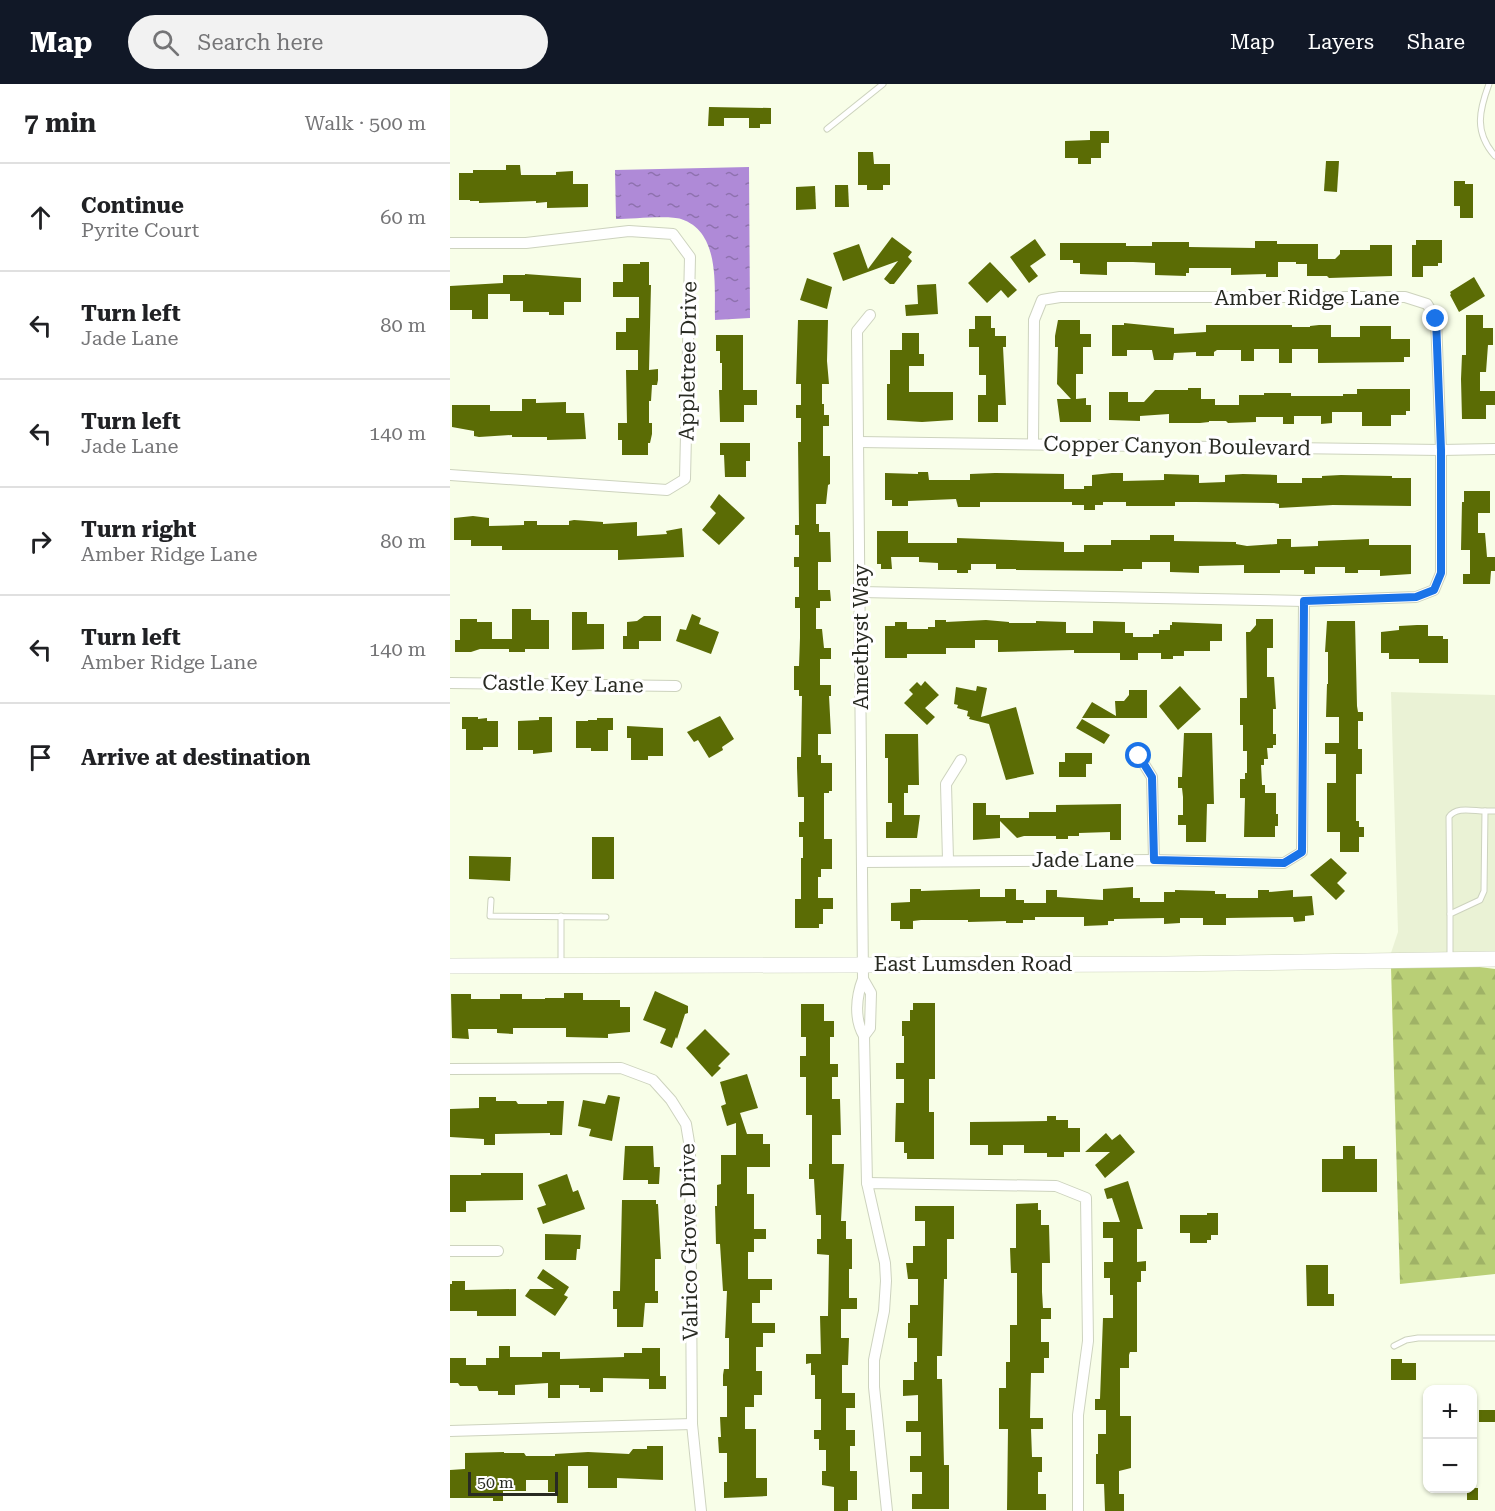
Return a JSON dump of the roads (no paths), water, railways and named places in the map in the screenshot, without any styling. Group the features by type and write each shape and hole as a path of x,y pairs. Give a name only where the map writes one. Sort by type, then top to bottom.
{"street":[{"name":"Appletree Drive","path":"450,243 526,243 629,231 673,234 690,257 685,479 667,490 450,475"},
{"name":"Amber Ridge Lane","path":"861,592 1304,601 1416,597 1434,590 1441,573 1441,450 1436,319 1427,304 1405,297 1060,297 1042,300 1034,320 1033,443"},
{"name":"Amethyst Way","path":"870,315 857,331 863,862 863,971 857,993 858,1026 864,1036 867,1183 885,1263 884,1311 874,1360 874,1378 887,1511"},
{"name":"Copper Canyon Boulevard","path":"859,442 1495,449"},
{"name":"Jade Lane","path":"863,862 1154,860 1284,863 1302,852 1304,601"},
{"name":"Castle Key Lane","path":"450,683 676,686"},
{"path":"1139,756 1152,777 1154,860"},
{"path":"948,860 946,784 961,760"},
{"name":"East Lumsden Road","path":"450,966 863,971 1495,959"},
{"name":"Valrico Grove Drive","path":"450,1069 621,1068 653,1080 686,1124 690,1148 692,1424 701,1511"},
{"path":"867,1183 1056,1186 1086,1198 1088,1341 1078,1415 1078,1511"},
{"path":"450,1251 498,1251"},
{"path":"450,1431 692,1424"}],"lane":[{"path":"827,129 883,84"},
{"path":"1489,84 1480,113 1481,129 1484,141 1495,156"},
{"path":"1450,959 1449,817 1457,810 1495,811"},
{"path":"1450,914 1480,900 1484,891 1485,811"},
{"path":"491,900 489,916 606,917"},
{"path":"561,916 561,966"},
{"path":"1394,1346 1406,1340 1418,1338 1495,1338"}],"water":[{"path":"749,167 750,318 715,320 713,262 703,236 694,226 676,218 616,219 615,170"}]}
